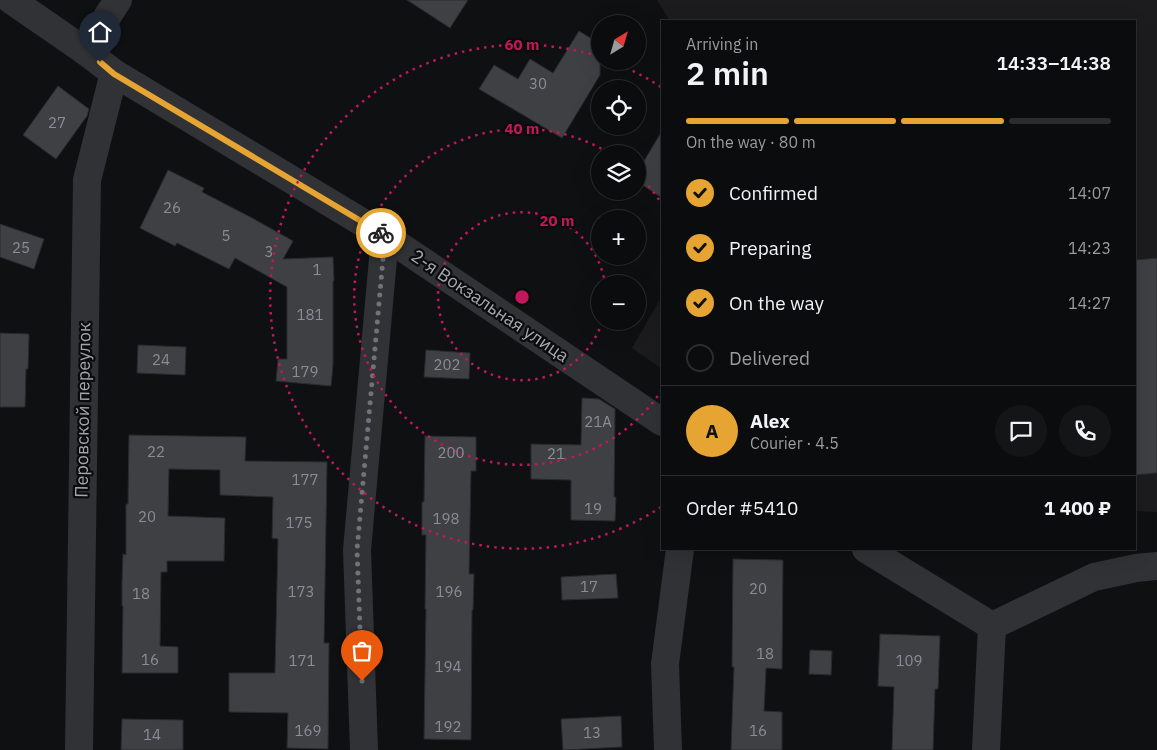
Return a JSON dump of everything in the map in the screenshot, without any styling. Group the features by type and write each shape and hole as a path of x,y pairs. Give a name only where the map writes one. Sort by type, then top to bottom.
{"street":[{"name":"2-я Вокзальная улица","path":"11,0 85,51 114,74 385,236 661,421"},
{"path":"85,51 118,0"},
{"name":"Перовской переулок","path":"79,750 87,180 114,74"},
{"path":"364,750 357,550 385,236"},
{"path":"668,750 666,664 680,550"},
{"path":"868,550 992,626"},
{"path":"992,626 1094,577 1136,568 1157,566"},
{"path":"986,750 992,626"}],"shaded area":[{"path":"657,0 1157,0 1157,512 1136,511 1136,20 669,20"},
{"path":"661,298 661,368 632,348 642,330 646,330 646,324"}],"building":[{"path":"407,0 468,0 450,28"},
{"path":"579,31 591,38 591,70 600,70 600,75 597,80 591,80 591,90 562,138 479,89 494,65 518,79 530,59 553,73"},
{"path":"58,86 89,109 87,116 56,159 23,135"},
{"path":"661,133 661,197 646,187 646,158"},
{"path":"168,170 204,188 202,192 293,241 283,259 333,257 333,365 331,386 276,381 278,359 287,359 287,287 235,258 229,269 177,243 175,246 140,228"},
{"path":"0,224 44,239 34,269 0,257"},
{"path":"1157,258 1157,473 1136,475 1136,260"},
{"path":"0,333 29,334 25,407 0,407"},
{"path":"138,345 186,347 185,375 137,373"},
{"path":"426,350 470,353 469,379 424,377"},
{"path":"582,398 599,399 615,409 615,521 571,520 571,480 531,479 531,444 581,445"},
{"path":"129,435 246,437 245,461 327,462 324,643 329,643 328,749 287,748 288,713 229,712 229,673 275,673 278,539 272,538 273,497 220,495 220,470 169,469 168,516 225,518 224,561 167,561 167,572 161,572 160,646 178,647 178,673 122,673 122,582 123,554 126,555"},
{"path":"425,436 476,437 476,471 471,471 469,574 474,574 471,740 424,739 426,535 422,535 422,502 424,502"},
{"path":"733,559 783,560 782,669 766,668 764,711 782,712 782,750 731,750 734,667 732,667"},
{"path":"616,574 618,598 562,600 561,577"},
{"path":"880,634 940,636 938,689 935,689 933,750 892,750 894,687 878,686"},
{"path":"810,650 832,651 831,675 809,674"},
{"path":"621,716 622,747 563,750 561,719"},
{"path":"122,719 183,720 183,750 121,750"}],"way so far":[{"path":"362,681 357,550 385,236 381,233"}],"route":[{"path":"100,62 114,74 381,233"}]}
